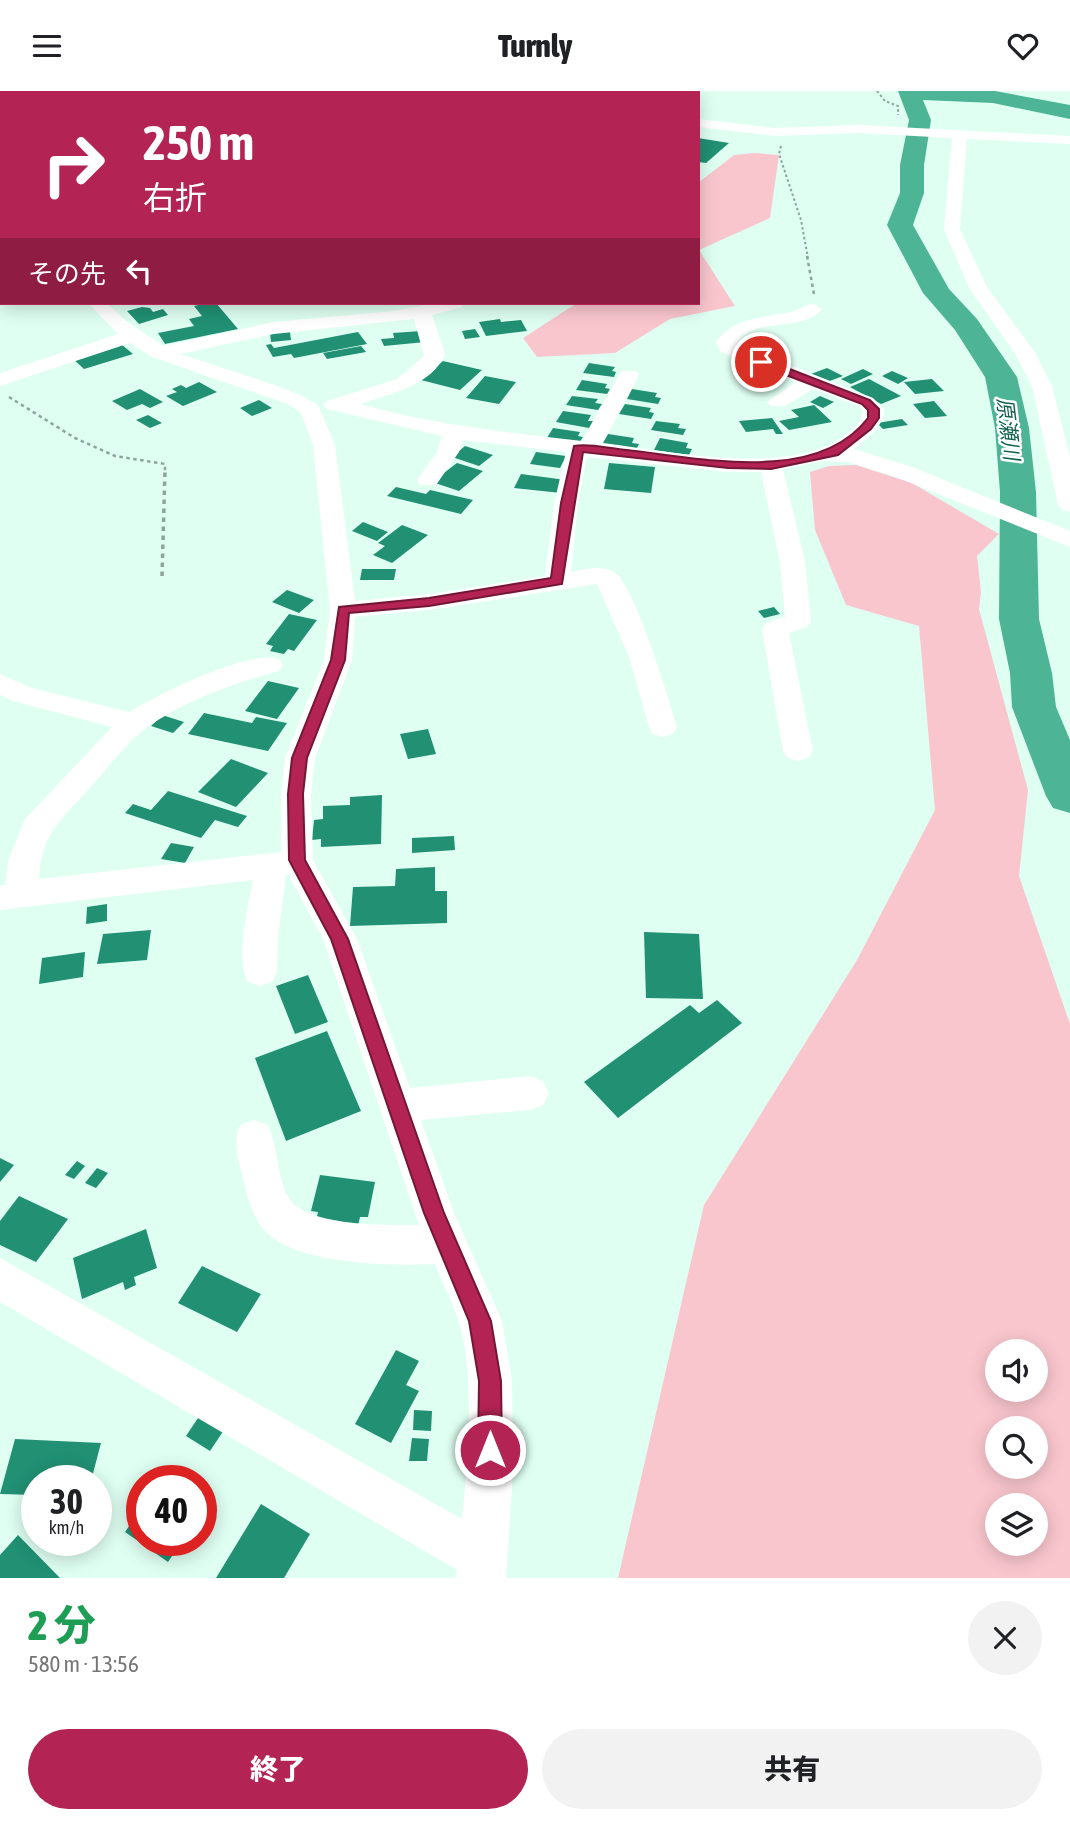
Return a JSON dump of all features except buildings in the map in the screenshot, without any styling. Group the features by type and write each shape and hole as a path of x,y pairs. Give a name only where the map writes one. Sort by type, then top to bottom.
{"street":[{"path":"700,123 785,132 837,129 1070,140"},
{"path":"957,134 952,229 978,288 1051,386 1070,505"},
{"path":"99,305 114,324 158,353 274,391 310,410 339,404 404,383 433,359 435,354 423,315"},
{"path":"312,305 321,323"},
{"path":"423,315 450,305"},
{"path":"813,309 802,315 761,322 737,332 726,342 728,348 866,402 874,409 874,418 867,427 834,453"},
{"path":"158,353 234,334 321,323 473,314"},
{"path":"0,380 130,336"},
{"path":"557,581 566,503 583,449 629,376"},
{"path":"778,402 811,381"},
{"path":"339,404 403,423 454,432 728,465 771,465 834,453 904,472 1070,540"},
{"path":"260,972 261,936 284,863 300,758 338,660 343,610 324,445 310,410"},
{"path":"428,480 448,452 454,432"},
{"path":"771,465 791,556 798,612 798,621 775,629 798,751"},
{"path":"343,610 429,602 595,576 608,580 643,657 663,727"},
{"path":"269,665 244,670 164,704 133,723 36,827 11,896 284,863"},
{"path":"0,683 23,695 133,723"},
{"path":"0,1279 482,1568 490,1473 490,1381 480,1321 447,1244 340,939 284,863"},
{"path":"397,1106 530,1093"},
{"path":"254,1137 274,1211 288,1224 308,1233 385,1246 447,1244"}],"path":[{"path":"877,91 885,101 898,107 897,131"},
{"path":"785,132 779,155 801,220 814,294 813,309"},
{"path":"0,391 75,438 115,456 165,464 162,576"}],"shaded area":[{"path":"734,155 779,155 770,218 700,250 700,181"},
{"path":"700,252 735,306 670,319 615,353 537,357 523,338 574,305 700,305"},
{"path":"856,465 912,483 999,534 977,556 981,592 979,609 1028,790 1019,876 1070,1024 1070,1578 618,1578 704,1205 857,960 935,810 919,626 846,605 815,530 810,472 829,466"}],"waterway":[{"name":"原瀬川","path":"909,91 920,120 912,165 912,193 900,225 937,293 966,325 1001,377 1012,428 1018,492 1019,619 1031,673 1034,707 1070,796"},
{"path":"911,93 993,97 1070,112"}],"route":[{"path":"490,1450 490,1381 480,1321 434,1213 340,939 297,860 296,794 300,758 338,660 343,610 429,602 557,581 566,503 578,448 728,465 771,465 834,453 867,427 874,418 874,409 866,402 761,362"}]}
